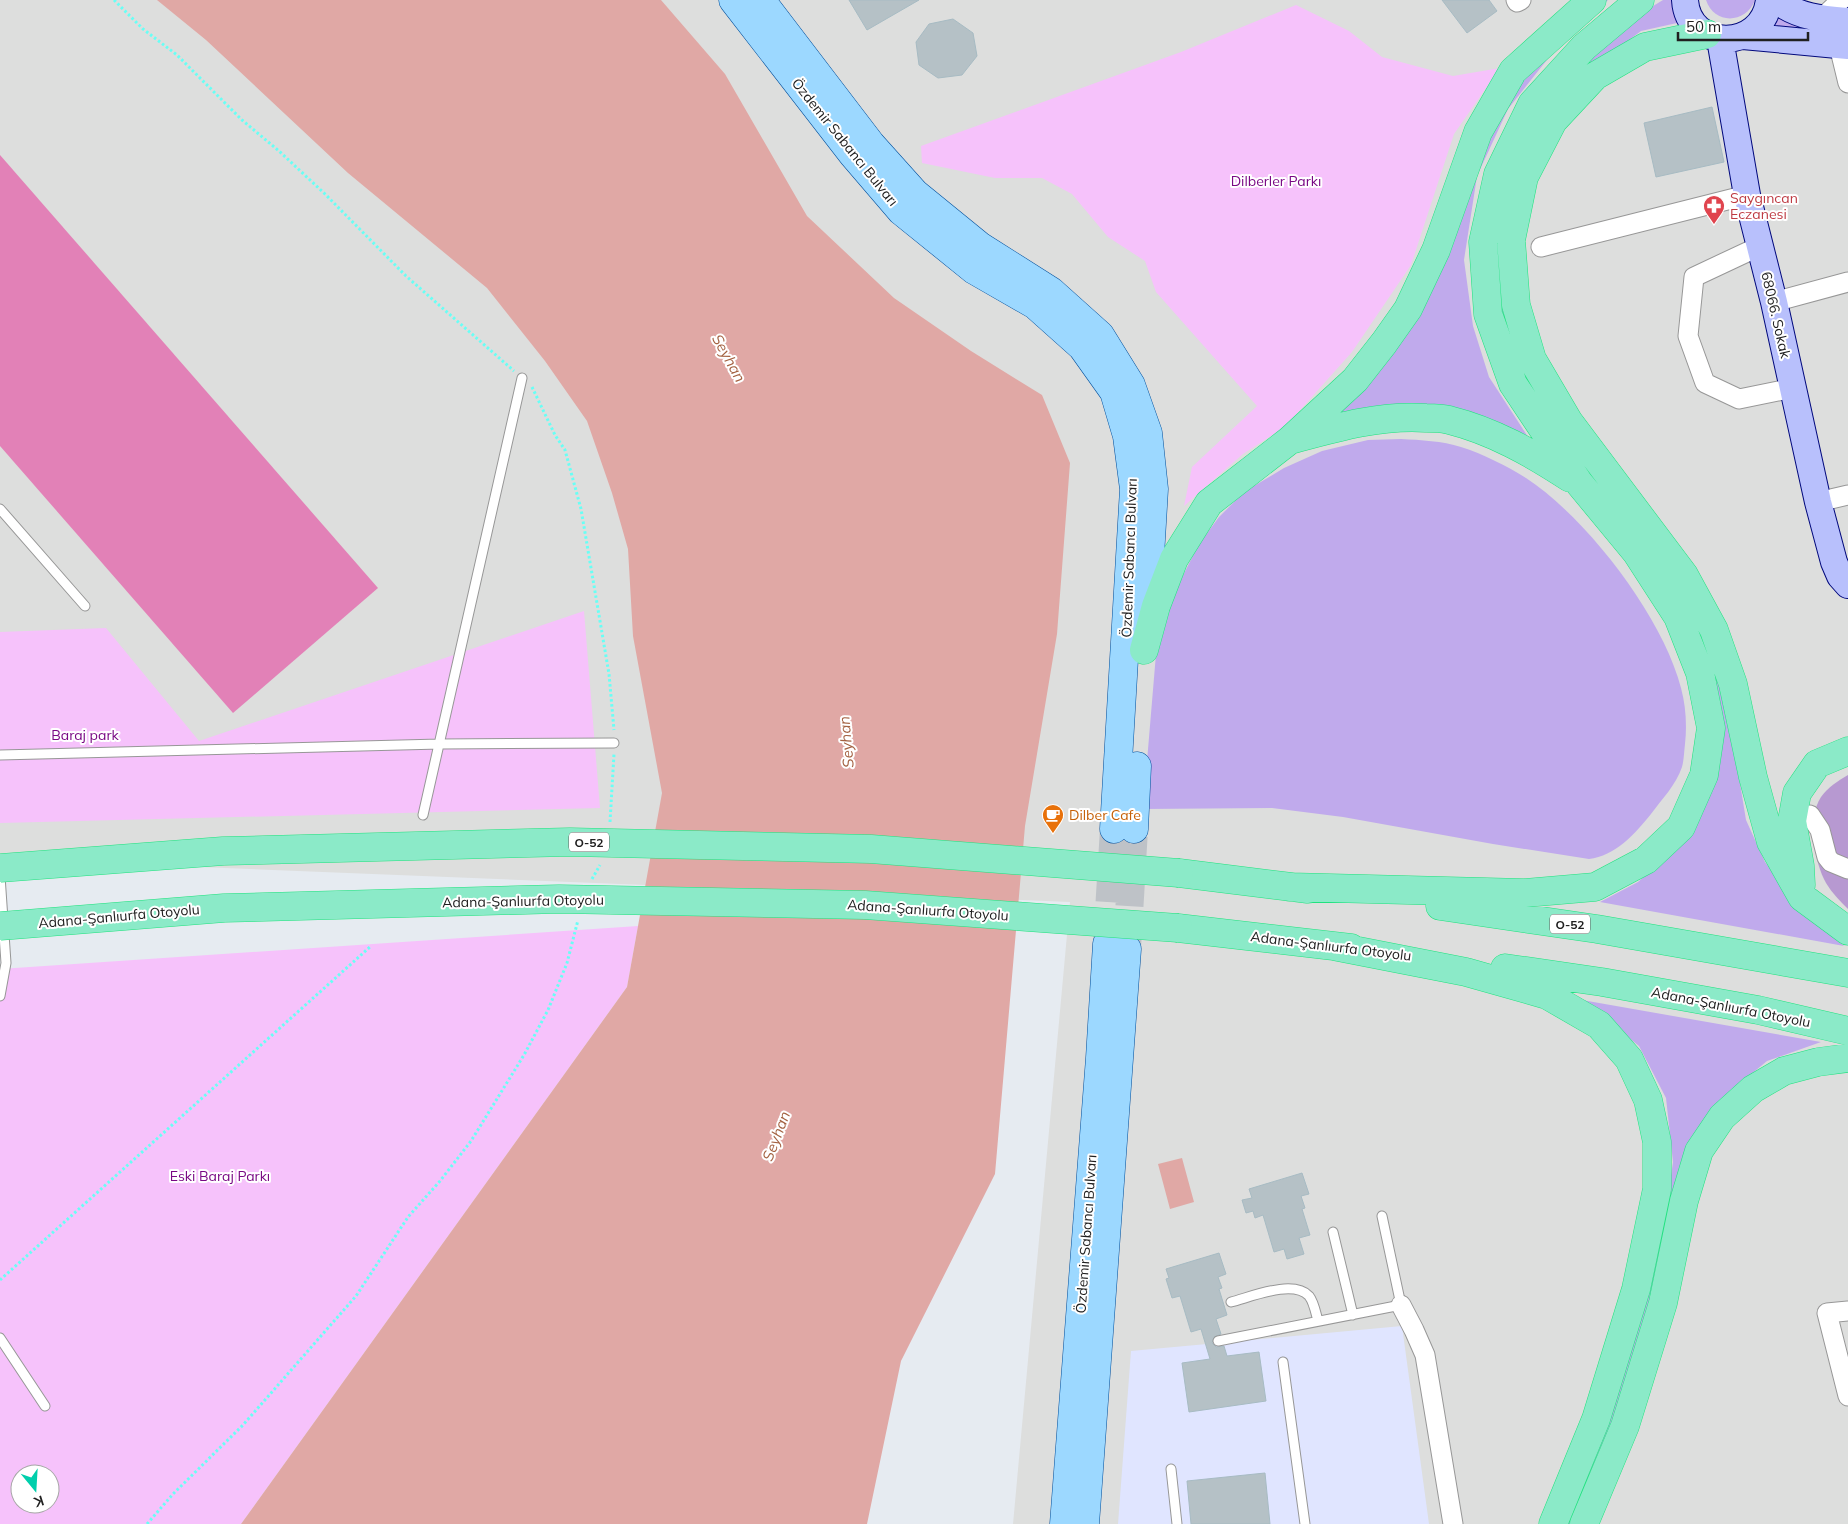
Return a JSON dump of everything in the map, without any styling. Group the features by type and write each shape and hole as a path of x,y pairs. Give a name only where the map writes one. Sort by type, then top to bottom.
{"highway":[{"path":"1144,650 1156,606 1174,559 1209,503 1290,440 1355,380 1408,309 1436,250 1478,132 1513,71 1592,0"},
{"path":"1290,887 1525,893 1595,887 1646,860 1681,828 1704,774 1711,728 1700,673 1678,617 1636,552 1579,483 1513,384 1488,314 1483,242 1498,174 1532,104 1584,47 1640,0"},
{"path":"1723,36 1646,47 1595,76 1553,121 1524,177 1511,240 1516,305 1532,359 1569,422 1684,575 1714,630 1733,684 1753,777 1771,842 1802,896 1848,931"},
{"path":"1290,440 1354,423 1412,417 1447,419 1494,435 1536,456 1579,483"},
{"path":"1802,896 1800,866 1792,821 1797,793 1817,764 1848,751"},
{"name":"O-52","path":"0,868 223,851 570,842 870,849 1179,873 1460,908 1597,928 1848,973"},
{"name":"Adana-Şanlıurfa Otoyolu","path":"0,926 224,908 559,899 865,905 1178,928 1333,946 1602,982 1758,1010 1848,1031"},
{"path":"1333,946 1466,972 1547,995 1599,1025 1628,1060 1648,1100 1657,1142 1657,1189 1636,1289 1596,1419 1553,1524"},
{"path":"1584,1524 1625,1426 1663,1303 1684,1201 1699,1151 1722,1117 1754,1089 1784,1071 1818,1062 1848,1058"}],"main road":[{"name":"Özdemir Sabancı Bulvarı","path":"733,0 853,155 901,211 974,270 1035,305 1082,346 1114,392 1127,436 1134,489 1124,829 1144,650 1154,490 1148,433 1131,385 1100,334 1051,292 980,246 915,193 871,144 761,0"},
{"path":"1685,0 1691,19 1700,30 1723,36 1844,46"},
{"path":"1723,36 1752,31 1762,22 1768,9 1769,0"},
{"path":"1776,0 1786,8 1821,19 1848,21"},
{"name":"68066. Sokak","path":"1723,36 1747,195 1774,302 1818,502 1834,562 1840,576 1848,585"},
{"name":"Özdemir Sabancı Bulvarı","path":"1064,1524 1100,1058 1117,946 1085,1524"}],"street":[{"path":"1516,0 1517,2 1520,0"},
{"path":"1821,19 1841,0"},
{"path":"1844,46 1848,83"},
{"path":"1541,248 1747,195"},
{"path":"1760,246 1694,277 1688,336 1705,383 1739,399 1793,388"},
{"path":"1774,302 1848,282"},
{"path":"1818,502 1848,495"},
{"path":"1810,815 1820,830 1827,857 1831,862 1848,869"},
{"path":"1401,1305 1425,1355 1453,1524"},
{"path":"1848,1311 1828,1313 1848,1396"}],"lane":[{"path":"423,815 522,378"},
{"path":"0,509 85,606"},
{"path":"0,755 440,744 614,744"},
{"path":"0,876 6,964 0,996"},
{"path":"1218,1342 1401,1305 1382,1216"},
{"path":"1333,1232 1353,1315"},
{"path":"1231,1302 1280,1289 1293,1288 1304,1292 1311,1299 1318,1321"},
{"path":"0,1338 45,1406"},
{"path":"1283,1362 1305,1524"},
{"path":"1171,1468 1177,1524"}],"path":[{"path":"0,1280 371,946"}],"shaded area":[{"path":"0,0 1848,0 1848,1524 1013,1524 1070,902 0,859"},
{"path":"1601,0 1608,0 1554,51 1508,109 1477,176 1464,260 1473,326 1489,377 1532,443 1323,417 1372,369 1504,98"},
{"path":"1663,0 1678,0 1686,21 1641,31 1579,78 1536,134 1514,181 1506,217 1503,264 1506,299 1518,342 1534,382 1616,498 1664,560 1704,627 1723,679 1746,820 1765,862 1802,911 1844,946 1600,902 1638,882 1671,853 1707,802 1719,747 1712,676 1696,631 1658,565 1609,502 1527,386 1508,346 1497,302 1493,265 1496,214 1505,181 1528,130 1571,72 1635,17"},
{"path":"1706,0 1755,0 1745,14 1730,18 1716,14"},
{"path":"1779,14 1848,30 1771,31"},
{"path":"0,155 378,588 233,713 0,446"},
{"path":"1401,439 1439,442 1461,447 1495,461 1526,478 1549,496 1597,543 1620,571 1658,631 1672,660 1684,702 1686,730 1683,764 1672,786 1645,822 1624,843 1607,854 1589,859 1343,817 1272,808 1143,809 1156,654 1163,620 1199,544 1219,517 1244,492 1284,468 1322,451 1368,440"},
{"path":"1848,775 1848,909 1831,890 1822,874 1815,852 1813,828 1814,816 1821,797 1830,787"},
{"path":"1582,1000 1821,1042 1767,1061 1719,1101 1644,1338 1573,1524 1563,1524 1613,1408 1637,1332 1665,1217 1673,1162 1666,1098 1639,1046"},
{"path":"1402,1326 1429,1524 1118,1524 1131,1351"}],"green space":[{"name":"Dilberler Parkı","path":"1296,5 1349,31 1382,57 1453,76 1500,68 1454,134 1411,265 1352,352 1285,427 1243,454 1184,506 1192,467 1257,406 1156,292 1145,261 1108,237 1072,194 1042,178 995,178 922,163 921,146 1181,52"},
{"name":"Baraj park","path":"584,611 600,808 0,823 0,632 106,628 199,741"},
{"name":"Eski Baraj Parkı","path":"638,926 627,987 241,1524 0,1524 0,969"}],"water":[{"name":"Seyhan","path":"157,0 661,0 725,74 807,216 894,298 971,351 1042,395 1070,463 1057,634 1025,826 995,1174 901,1361 867,1524 241,1524 627,987 662,793 633,636 628,549 612,493 587,421 545,361 487,288 348,173 206,40"},
{"path":"1182,1158 1194,1202 1170,1209 1158,1164"}],"building":[{"path":"849,0 919,0 867,30"},
{"path":"1442,0 1489,0 1497,11 1467,33"},
{"path":"953,19 973,33 977,56 962,75 938,78 919,65 916,42 929,24"},
{"path":"1712,107 1724,162 1656,177 1644,123"},
{"path":"1302,1173 1309,1194 1301,1196 1305,1208 1302,1209 1310,1235 1299,1238 1304,1254 1287,1259 1284,1249 1274,1252 1263,1215 1255,1218 1253,1211 1246,1213 1242,1200 1252,1198 1249,1189"},
{"path":"1219,1253 1226,1274 1218,1277 1222,1288 1219,1289 1227,1315 1216,1319 1221,1334 1214,1337 1212,1343 1216,1347 1224,1346 1227,1356 1259,1352 1266,1401 1189,1412 1182,1363 1210,1359 1201,1329 1191,1332 1180,1296 1172,1298 1166,1279 1169,1278 1166,1269"},
{"path":"1265,1473 1270,1524 1191,1524 1187,1481"}],"tunnel":[{"path":"1107,944 1114,829"},
{"path":"1127,948 1134,829"}],"place":[{"name":"Saygıncan Eczanesi","path":"1714,225"},
{"name":"Dilber Cafe","path":"1053,834"}]}
